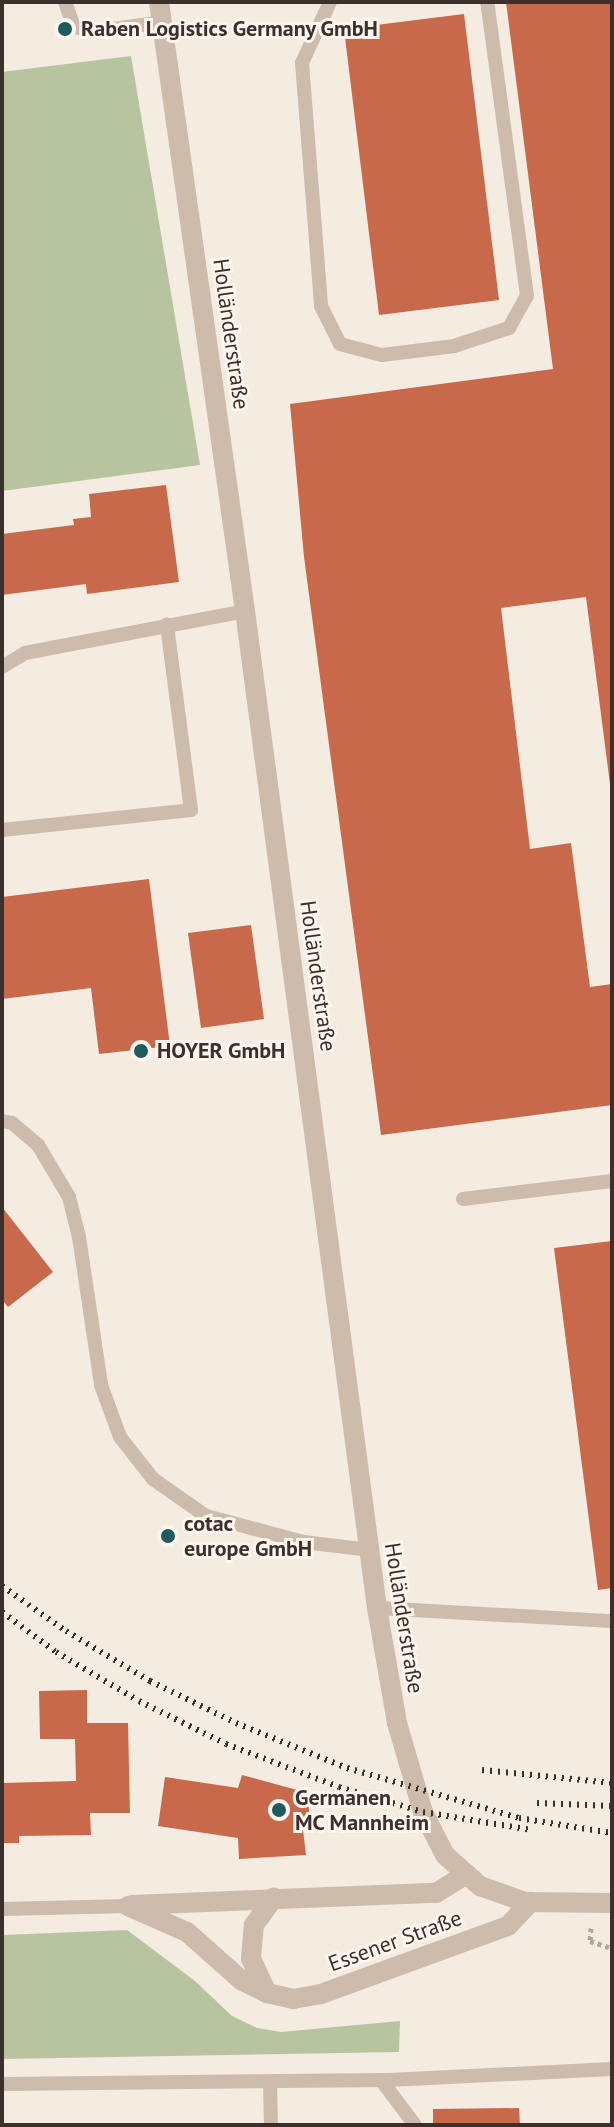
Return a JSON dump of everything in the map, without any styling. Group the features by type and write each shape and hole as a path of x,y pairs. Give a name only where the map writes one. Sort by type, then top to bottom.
{"street":[{"name":"Holländerstraße","path":"161,12 245,611 369,1550 397,1723 415,1790 445,1855 480,1886 527,1902"},
{"name":"Essener Straße","path":"128,1906 274,1897 436,1893 466,1874"},
{"path":"267,1993 251,1958 254,1925 274,1897"},
{"name":"Essener Straße","path":"128,1906 187,1932 241,1980 267,1993 293,1999 321,1994 508,1926 527,1902"},
{"path":"527,1902 612,1903"}],"lane":[{"path":"65,2 74,27 99,31 161,12"},
{"path":"330,2 302,63 321,306 340,344 382,355 454,346 509,328 527,296 487,2"},
{"path":"2,667 25,653 245,611"},
{"path":"2,830 191,810 167,625"},
{"path":"2,1121 12,1123 38,1145 69,1197 79,1237 101,1385 120,1437 153,1479 206,1516 304,1542 369,1550"},
{"path":"463,1199 612,1181"},
{"path":"377,1608 612,1621"},
{"path":"2,1909 128,1906"},
{"path":"2,2084 381,2080 612,2069"},
{"path":"381,2080 415,2125"},
{"path":"270,2082 271,2125"}],"green space":[{"path":"131,56 200,465 2,491 2,72"},
{"path":"127,1930 195,1981 232,2016 257,2028 281,2032 400,2021 399,2052 2,2059 2,1935"}],"building":[{"path":"506,2 612,2 612,800 586,597 501,608 530,849 571,843 590,987 612,984 612,1105 381,1135 304,557 290,404 553,369"},
{"path":"464,14 499,300 379,315 344,29"},
{"path":"166,485 179,582 87,594 86,584 2,595 2,534 74,525 73,519 91,517 89,494"},
{"path":"149,879 170,1046 99,1054 91,988 2,999 2,897"},
{"path":"251,925 264,1019 201,1028 188,933"},
{"path":"2,1207 53,1272 8,1307 2,1300"},
{"path":"612,1241 612,1588 598,1590 554,1248"},
{"path":"87,1690 87,1723 128,1723 130,1813 90,1813 91,1835 19,1836 19,1843 2,1843 2,1783 76,1781 75,1739 40,1739 39,1691"},
{"path":"242,1775 308,1793 310,1827 303,1830 306,1855 239,1859 238,1838 158,1826 165,1777 238,1788"},
{"path":"519,2108 520,2125 433,2125 433,2109"}],"railway":[{"path":"2,1586 66,1631 150,1681 236,1723 347,1768 519,1818 612,1833"},
{"path":"2,1612 56,1652 139,1701 226,1744 339,1787 423,1812 532,1830"},
{"path":"482,1770 612,1783"},
{"path":"537,1803 612,1806"}],"place":[{"name":"Raben Logistics Germany GmbH","path":"65,29"},
{"name":"HOYER GmbH","path":"141,1051"},
{"name":"cotac europe GmbH","path":"168,1536"},
{"name":"Germanen MC Mannheim","path":"279,1810"}]}
